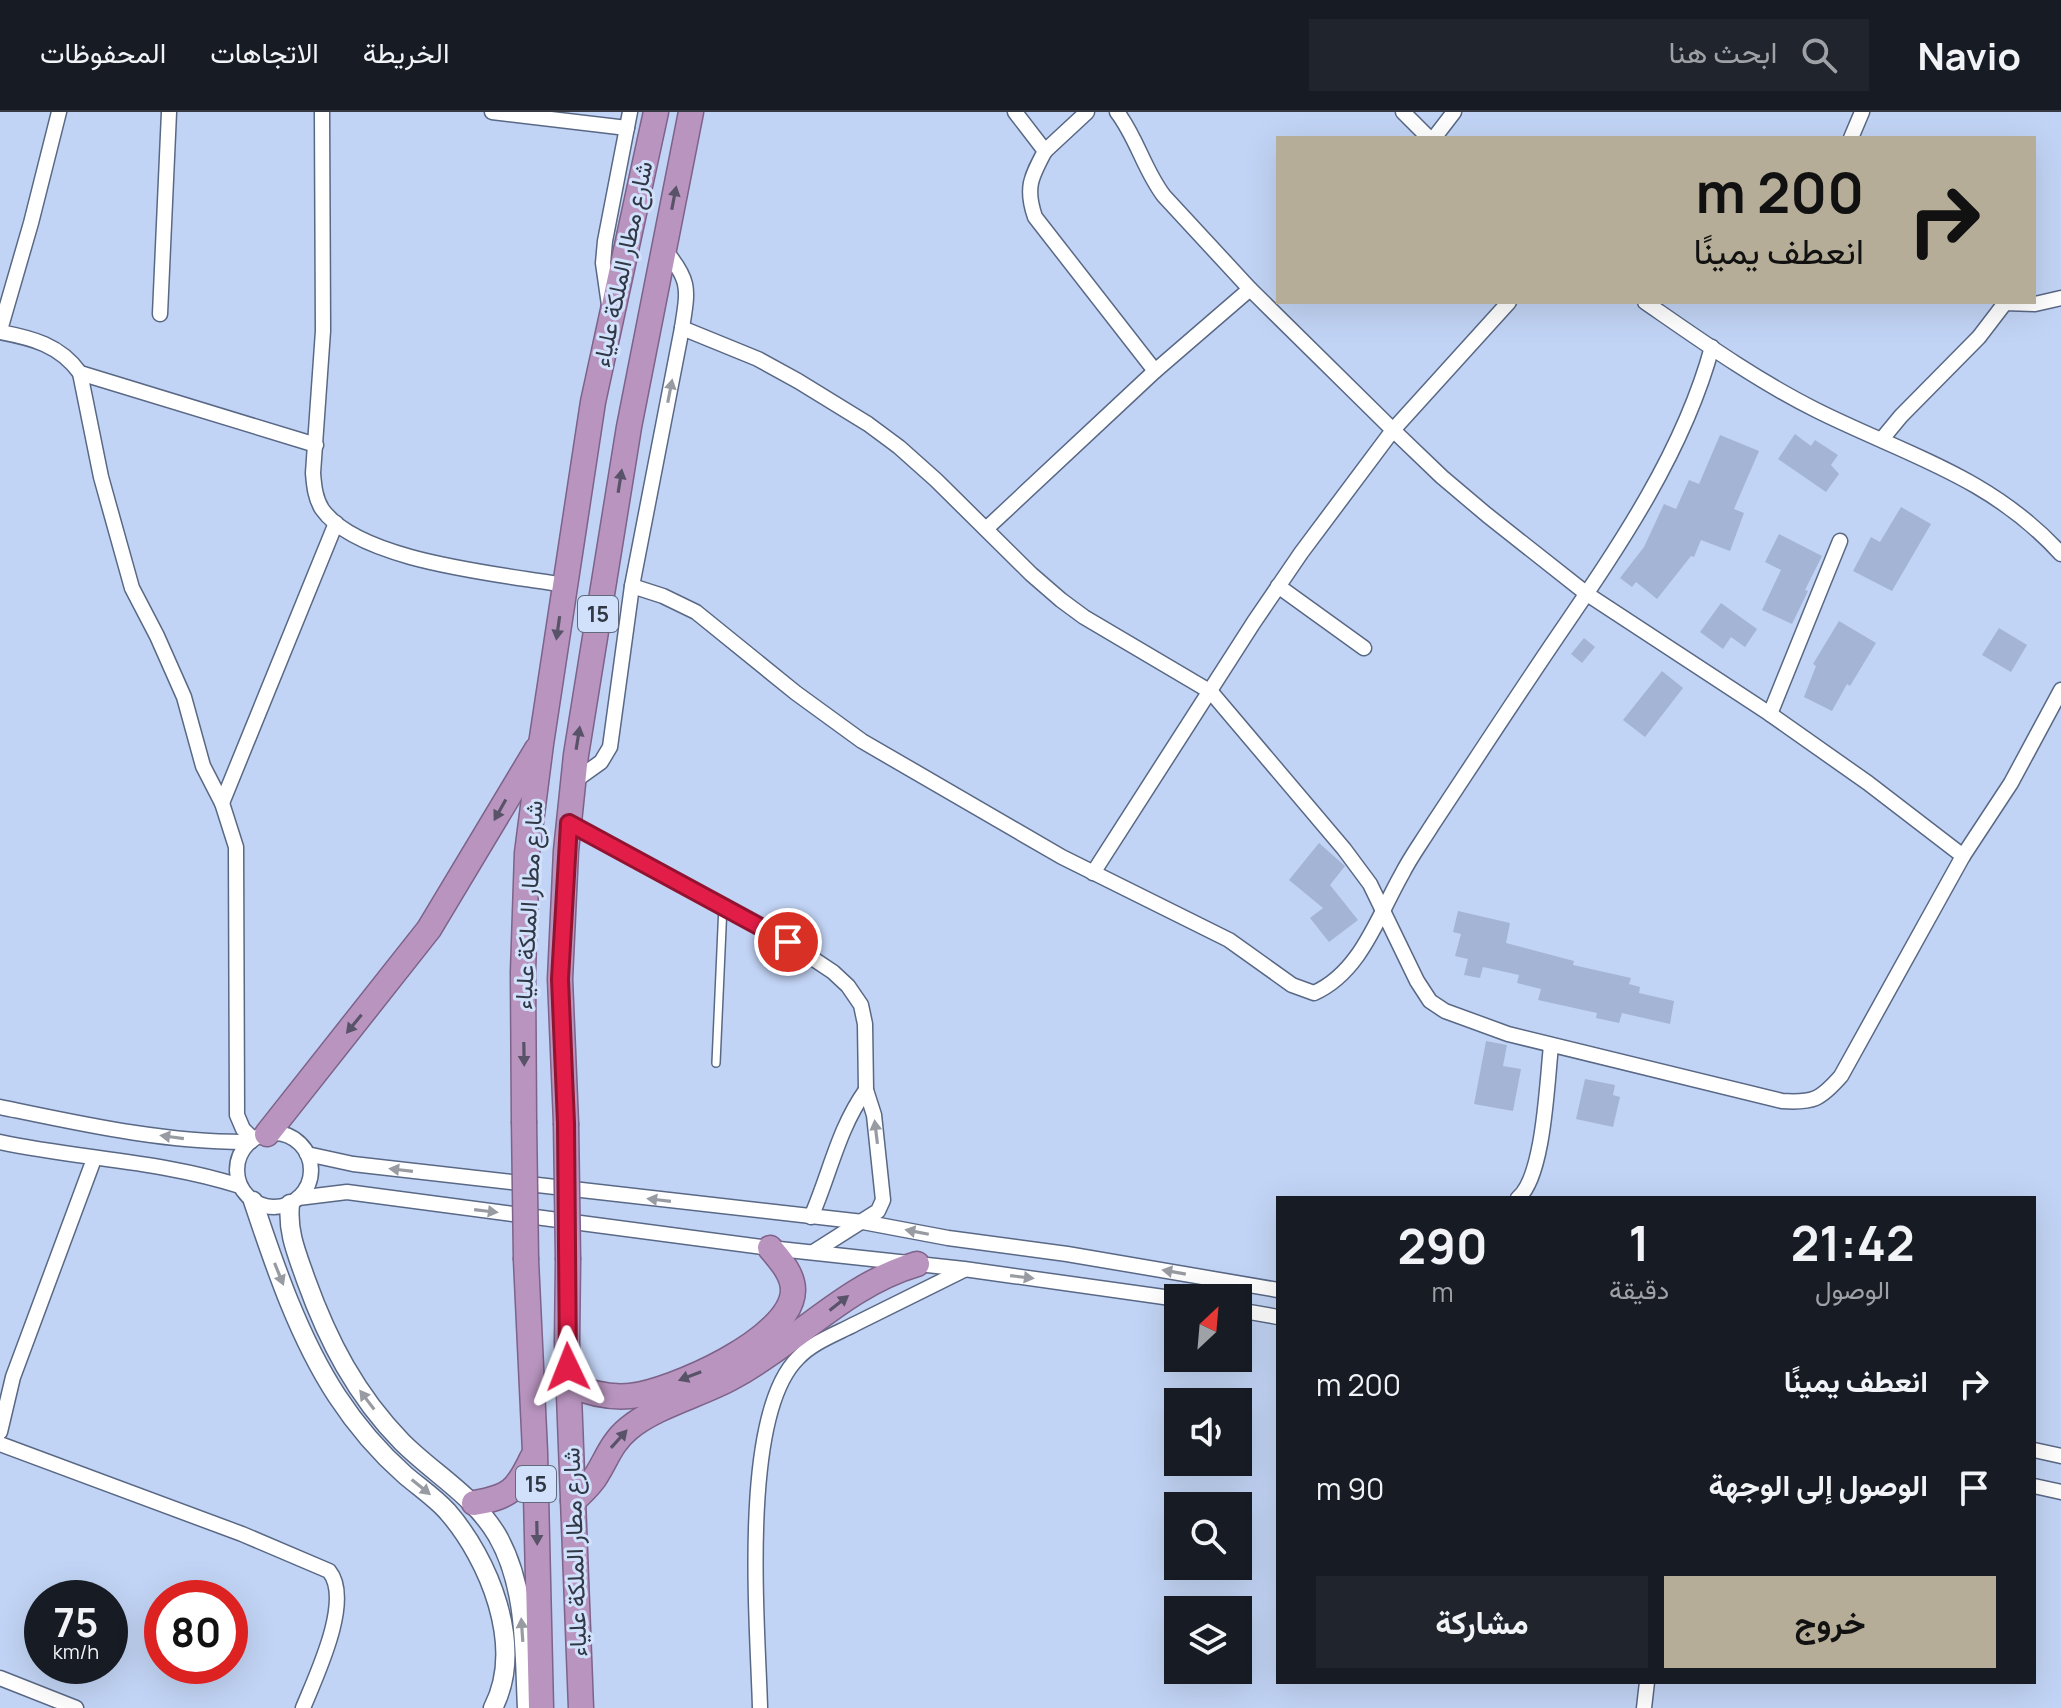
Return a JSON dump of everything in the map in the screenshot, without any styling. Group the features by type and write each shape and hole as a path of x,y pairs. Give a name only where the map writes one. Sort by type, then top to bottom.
{"highway":[{"name":"شارع مطار الملكة علياء","path":"541,1708 535,1452 526,1260 523,972 527,853 593,402 656,112"},
{"name":"شارع مطار الملكة علياء","path":"581,1708 567,1343 566,1123 560,979 569,823 629,427 691,112"},
{"path":"257,1138 429,929 541,744"},
{"path":"570,1385 607,1396 645,1393 719,1364 755,1342 773,1328 792,1302 791,1278 770,1248"},
{"path":"573,1501 594,1478 617,1440 634,1424 731,1378 785,1345 861,1287 879,1277 917,1264"},
{"path":"474,1503 503,1497 512,1491 535,1452"}],"street":[{"path":"59,112 0,331 53,347 70,359 80,373 101,477 132,588 173,671 192,720 203,766 222,803 236,847 238,870 237,1115 243,1129 257,1138"},
{"path":"160,314 169,112"},
{"path":"322,112 323,331 313,473 315,494 322,509 359,538 415,558 564,585"},
{"path":"492,112 627,128"},
{"path":"611,315 603,263 630,112"},
{"path":"1015,112 1045,151"},
{"path":"1087,112 1045,151 1033,173 1029,189 1035,217 1155,371"},
{"path":"1117,112 1129,129 1153,183 1250,289 1453,487 1587,594 1770,714 1868,783 1963,856"},
{"path":"1403,112 1430,136"},
{"path":"1434,136 1454,112"},
{"path":"1852,136 1862,112"},
{"path":"573,783 601,762 610,747 632,586 682,328 687,287 684,275 664,249"},
{"path":"986,529 1155,371 1250,289"},
{"path":"2036,304 2061,298"},
{"path":"1093,873 1278,586 1393,430 1507,304"},
{"path":"1648,304 1815,409 1949,470 1985,490 2009,507 2061,554"},
{"path":"1882,439 1960,357 2003,304"},
{"path":"682,328 758,359 868,424 899,447 1031,574 1084,617 1211,692 1370,884 1384,908 1402,954 1430,1001 1471,1023 1551,1046 1782,1101 1805,1102 1823,1096 1841,1076 1963,856 2011,783 2061,690"},
{"path":"632,586 663,596 696,612 848,732 1093,873 1229,940 1292,985 1314,993 1341,975 1363,948 1403,871 1625,536 1679,437 1704,376 1712,347"},
{"path":"80,373 316,445"},
{"path":"222,803 336,523"},
{"path":"1770,714 1840,541"},
{"path":"1278,586 1364,648"},
{"path":"569,823 723,905 820,962 848,986 861,1005 865,1024 866,1090 874,1115 883,1200 878,1211 815,1251"},
{"path":"1520,1196 1532,1181 1537,1158 1551,1046"},
{"path":"811,1217 845,1124 866,1090"},
{"path":"0,1107 150,1135 208,1142 286,1135 302,1146 311,1173 309,1183 294,1201 292,1238 319,1317 348,1374 366,1400 403,1442 474,1503 505,1552 517,1587 527,1708"},
{"path":"257,1138 243,1149 237,1167 293,1309 322,1371 356,1422 388,1459 448,1512 479,1561 499,1608 505,1638 505,1670 493,1708"},
{"path":"0,1142 180,1170 246,1193 271,1207 347,1192 1164,1297"},
{"path":"307,1154 353,1164 863,1222 1276,1290"},
{"path":"0,1432 13,1377 94,1159"},
{"path":"760,1708 756,1511 771,1405 781,1380 789,1367 812,1346 964,1269"},
{"path":"1252,1312 1276,1317"},
{"path":"0,1444 242,1534 329,1571 335,1579 338,1598 326,1647 303,1708"},
{"path":"2036,1450 2061,1456"},
{"path":"2036,1486 2061,1492"},
{"path":"0,1678 76,1708"},
{"path":"1644,1708 1647,1684"}],"lane":[{"path":"716,1063 723,905"}],"building":[{"path":"1795,434 1811,446 1815,440 1838,455 1831,465 1839,474 1826,492 1778,459"},
{"path":"1720,435 1759,451 1734,509 1744,513 1730,551 1701,540 1694,557 1691,556 1657,599 1636,582 1632,587 1620,578 1644,547 1664,504 1676,509 1689,480 1699,484"},
{"path":"1901,507 1931,524 1892,591 1853,571 1871,537 1880,542"},
{"path":"1779,534 1822,556 1792,624 1762,610 1781,570 1765,562"},
{"path":"1721,603 1757,629 1745,647 1731,637 1723,649 1700,632"},
{"path":"1839,621 1876,643 1832,711 1804,697 1816,666 1813,664"},
{"path":"1999,628 2027,645 2011,672 1982,655"},
{"path":"1584,638 1595,647 1582,663 1571,654"},
{"path":"1662,671 1683,688 1645,737 1623,720"},
{"path":"1319,843 1345,866 1330,885 1358,920 1329,942 1310,918 1323,908 1289,880"},
{"path":"1458,911 1510,923 1506,943 1574,961 1573,965 1631,978 1629,984 1640,987 1639,993 1674,1001 1670,1024 1622,1013 1619,1023 1596,1018 1597,1013 1538,1000 1541,989 1517,983 1519,975 1483,967 1480,978 1464,975 1468,959 1455,956 1461,934 1453,932"},
{"path":"1486,1041 1507,1045 1503,1066 1521,1069 1513,1111 1474,1104"},
{"path":"1585,1079 1615,1085 1613,1095 1620,1097 1613,1127 1576,1119"}],"route":[{"path":"568,1367 566,1123 560,979 569,823 788,942"}]}
